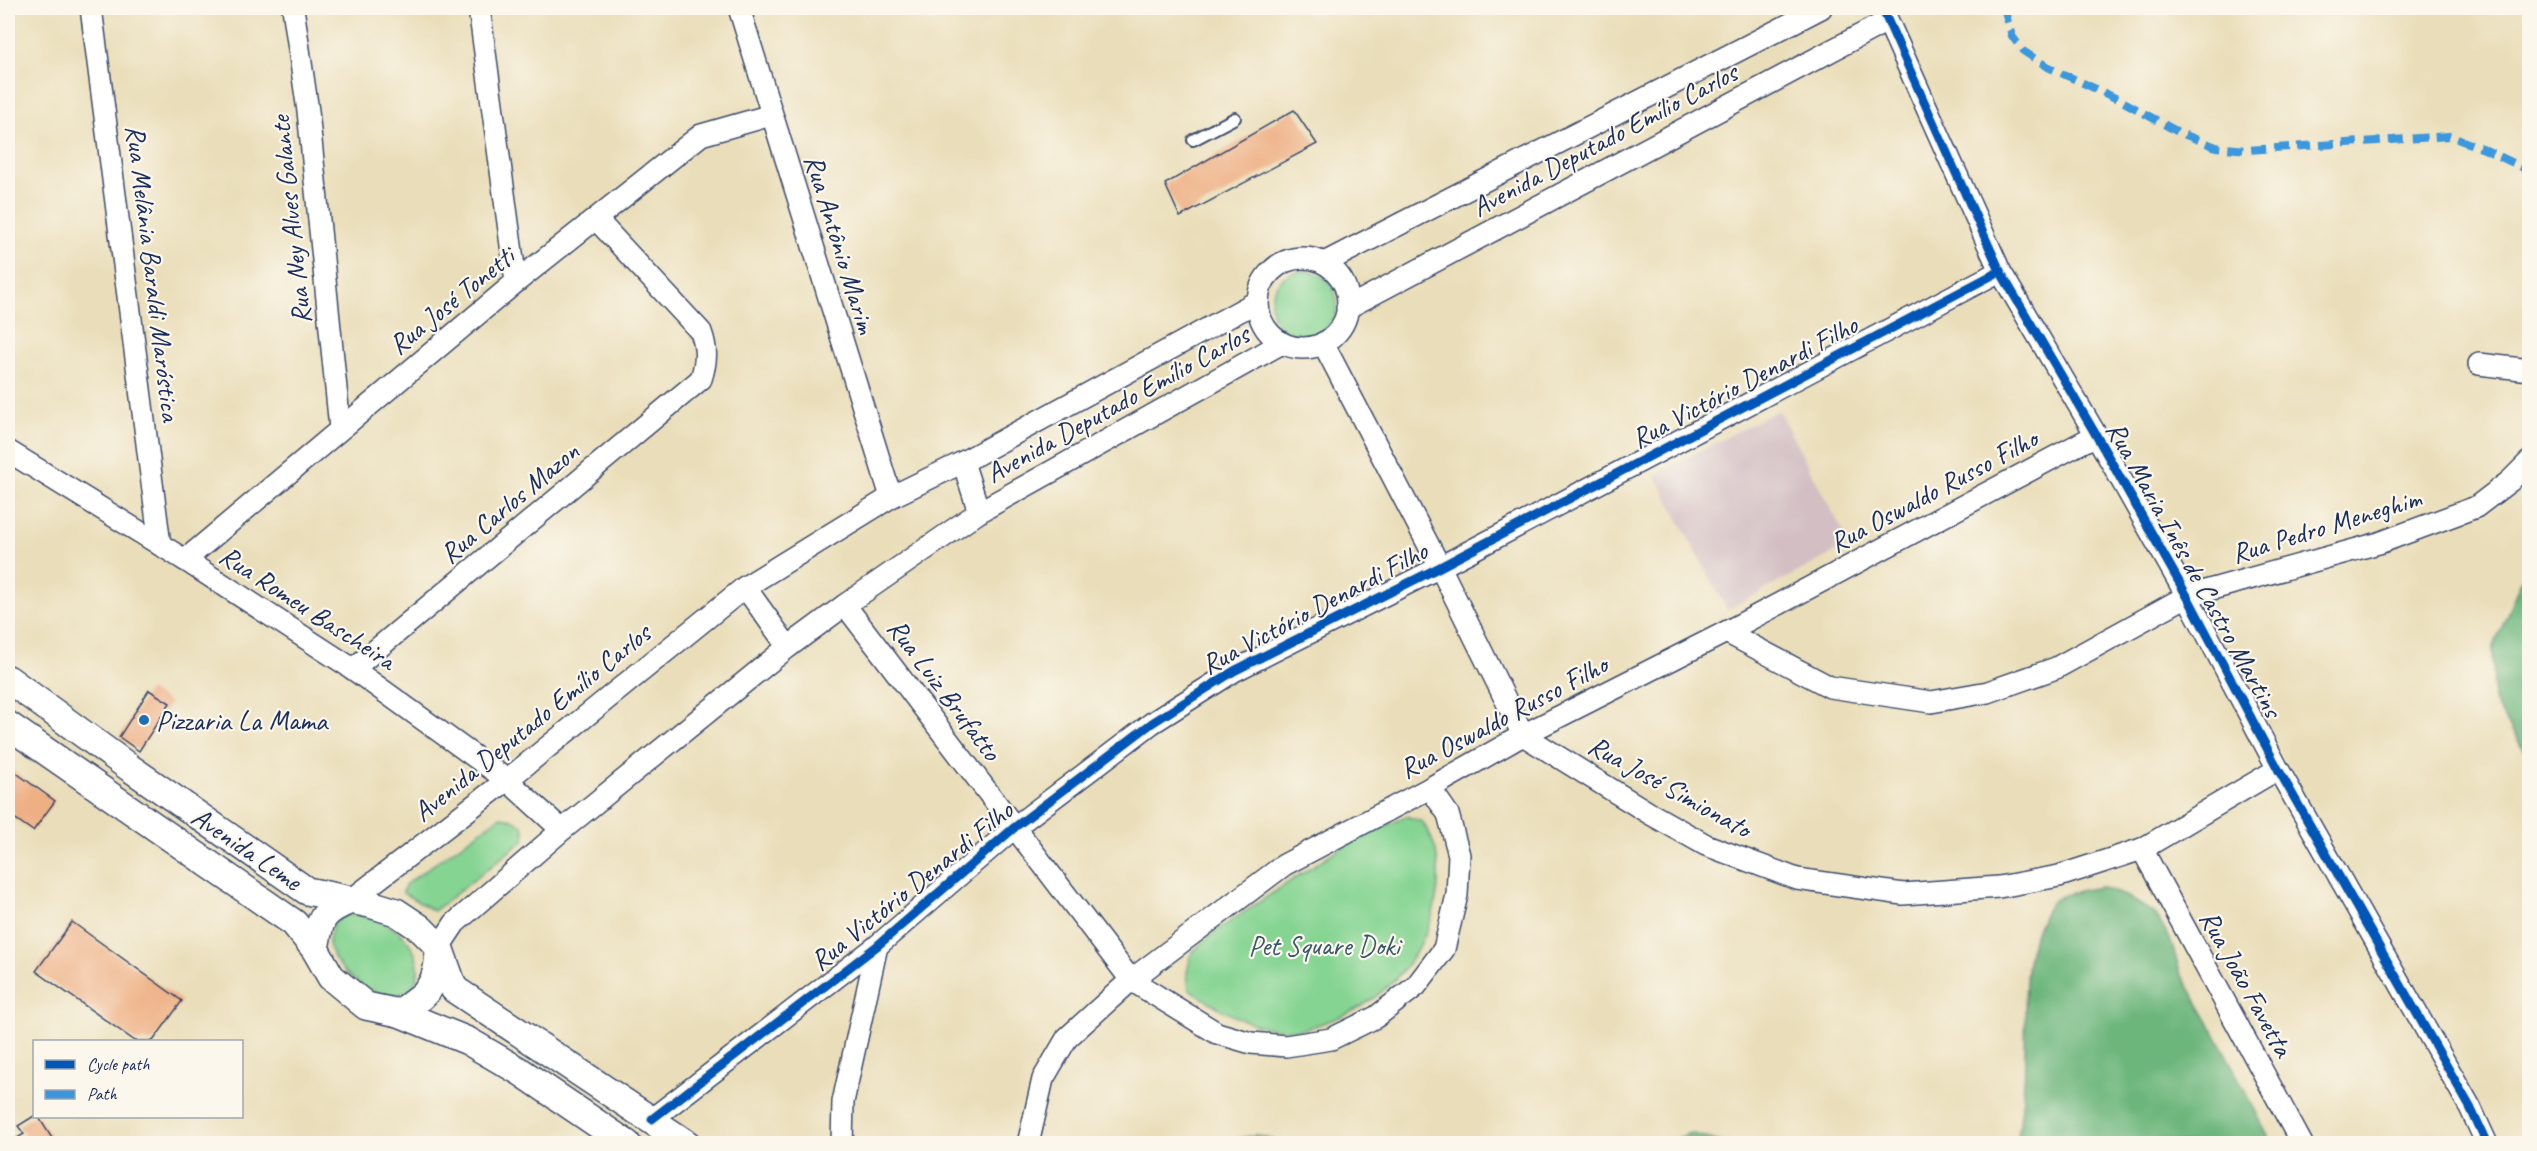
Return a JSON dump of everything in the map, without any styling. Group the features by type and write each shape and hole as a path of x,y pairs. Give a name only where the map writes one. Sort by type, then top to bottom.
{"street":[{"name":"Rua Melânia Baraldi Maróstica","path":"91,8 160,545"},
{"name":"Rua Ney Alves Galante","path":"293,8 308,111 340,428"},
{"path":"479,8 516,282"},
{"name":"Rua Antônio Marim","path":"739,8 891,497"},
{"name":"Avenida Deputado Emílio Carlos","path":"1324,263 1821,8"},
{"name":"Avenida Deputado Emílio Carlos","path":"1347,308 1885,14"},
{"name":"Rua Maria Inês de Castro Martins","path":"1885,14 2000,271 2187,597 2278,769 2470,1107 2487,1143"},
{"name":"Rua José Tonetti","path":"185,560 516,282 701,135 771,115"},
{"name":"Rua Carlos Mazon","path":"353,669 701,379 706,364 707,349 700,332 596,219"},
{"path":"1304,259 1324,263 1334,271 1347,294 1347,308 1340,329 1323,343 1302,348 1282,343 1264,326 1258,301 1264,281 1271,271 1281,264 1304,259"},
{"name":"Rua Victório Denardi Filho","path":"652,1119 877,945 1015,827 1152,723 1234,671 1440,567 2000,271"},
{"name":"Avenida Deputado Emílio Carlos","path":"351,900 507,780 745,587 891,497 963,462 1258,301"},
{"name":"Avenida Deputado Emílio Carlos","path":"439,947 455,922 562,830 788,647 845,605 979,512 1282,343"},
{"path":"1323,343 1440,567 1523,735"},
{"path":"2479,364 2529,370"},
{"name":"Rua Oswaldo Russo Filho","path":"1028,1143 1043,1079 1067,1038 1131,980 1284,865 1430,788 1523,735 1726,632 2096,435"},
{"name":"Rua Romeu Bascheira","path":"8,451 185,560 353,669 507,780 562,830"},
{"name":"Rua Pedro Meneghim","path":"1726,632 1830,687 1931,702 1988,692 2056,668 2187,597 2379,543 2476,507 2510,481 2529,461"},
{"name":"Avenida Deputado Emílio Carlos","path":"963,462 979,512"},
{"path":"745,587 788,647"},
{"name":"Rua Luiz Brufatto","path":"845,605 1131,980"},
{"name":"Avenida Leme","path":"8,679 130,768 307,891 370,903 396,912 420,928 439,947 454,989 687,1143"},
{"name":"Avenida Leme","path":"8,725 294,923 315,949 332,977 366,1006 399,1013 468,1041 520,1072 627,1143"},
{"name":"Rua José Simionato","path":"1523,735 1649,813 1706,845 1797,879 1903,894 1999,887 2059,876 2142,849 2278,769"},
{"path":"1131,980 1217,1033 1251,1043 1286,1046 1331,1039 1376,1017 1416,986 1444,949 1457,895 1459,855 1448,814 1430,788"},
{"name":"Rua João Favetta","path":"2142,849 2302,1143"},
{"path":"315,949 319,923 331,908 351,900"},
{"name":"Rua Victório Denardi Filho","path":"842,1143 843,1102 877,945"},
{"path":"399,1013 424,996 436,979 439,947"}],"lane":[{"path":"1193,140 1235,118"}],"shaded area":[{"path":"1778,410 1850,544 1727,610 1655,475"}],"green space":[{"path":"1297,271 1311,271 1323,276 1332,285 1337,304 1335,317 1328,328 1311,337 1297,337 1285,332 1276,323 1271,311 1271,297 1276,285 1285,276"},
{"path":"2529,561 2529,759 2494,701 2493,649"},
{"name":"Pet Square Doki","path":"1406,816 1423,822 1435,847 1438,879 1435,906 1414,956 1377,996 1329,1021 1298,1030 1283,1030 1254,1024 1227,1013 1189,989 1187,972 1192,952 1216,931 1334,852"},
{"path":"500,817 519,822 524,829 524,840 434,911 403,893 405,885"},
{"path":"2100,887 2128,897 2155,914 2170,939 2181,974 2213,1029 2272,1143 2017,1143 2024,1075 2027,966 2035,933 2052,902 2081,890"},
{"path":"344,916 374,919 400,933 413,950 417,960 417,979 412,986 404,992 392,995 383,994 362,985 343,970 331,951 329,942 333,924"},
{"path":"1690,1133 1720,1142 1721,1143 1666,1143"},
{"path":"1256,1135 1282,1143 1228,1143 1231,1140"}],"building":[{"path":"1294,110 1317,144 1180,217 1165,184"},
{"name":"Pizzaria La Mama","path":"149,690 170,703 139,751 119,737"},
{"path":"8,767 55,801 33,831 13,817 15,814 8,809"},
{"path":"72,922 182,1001 154,1040 134,1040 36,971"},
{"path":"33,1117 39,1118 55,1143 9,1143 24,1134 18,1126"}],"marked path":[{"path":"2004,8 2012,36 2023,51 2048,67 2122,101 2178,132 2216,147 2247,150 2449,136 2484,149 2530,171"}],"cycle path":[{"path":"1882,8 2000,271 2187,596 2278,769 2470,1107 2487,1144"},
{"path":"652,1119 877,946 1015,827 1152,723 1234,671 1440,567 2000,271"}],"place":[{"name":"Pizzaria La Mama","path":"144,720"}]}
